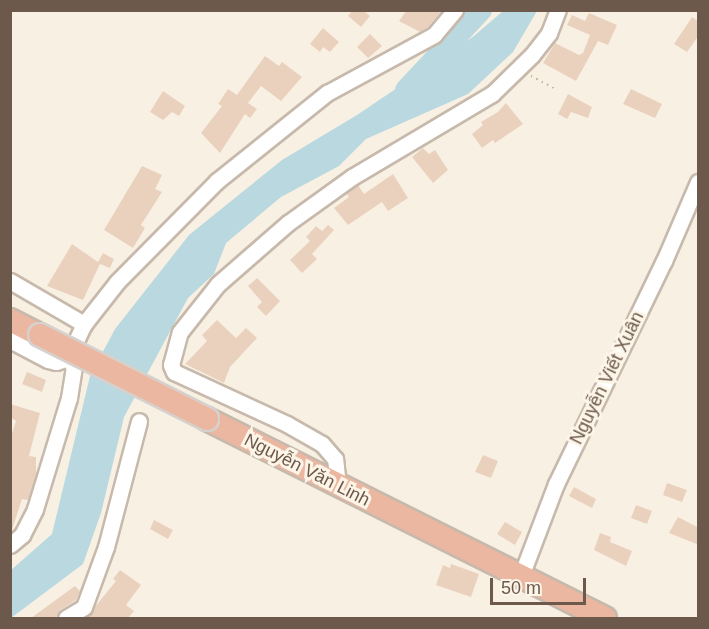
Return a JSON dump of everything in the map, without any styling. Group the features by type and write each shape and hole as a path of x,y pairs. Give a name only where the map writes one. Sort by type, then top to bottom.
{"highway":[{"name":"Nguyễn Văn Linh","path":"10,320 605,618"}],"street":[{"path":"10,340 48,360 56,362 68,358 84,324 117,282 217,181 327,93 434,35 455,10"},
{"path":"338,486 335,459 322,444 287,424 174,372 171,365 180,332 218,284 288,223 352,177 492,94 517,72 549,33 558,10"},
{"name":"Nguyễn Viết Xuân","path":"521,576 538,525 556,484 664,261 699,182"},
{"path":"10,281 84,324"},
{"path":"10,545 22,535 34,509 69,398 74,368 68,358"},
{"path":"66,618 84,607 106,547 139,422"}],"path":[{"path":"517,72 525,72 555,89"}],"water":[{"path":"503,11 537,11 513,52 468,94 366,139 339,166 281,197 226,243 214,274 188,298 124,417 101,513 83,564 11,618 10,571 52,534 90,376 115,329 189,235 282,160 357,115 474,36"}],"building":[{"path":"353,10 363,10 370,16 361,27 348,16"},
{"path":"407,10 442,10 428,27 420,32 399,21"},
{"path":"589,13 617,25 608,45 598,41 576,81 543,63 555,43 579,55 583,53 590,35 567,25 572,15 585,21"},
{"path":"692,17 699,22 699,35 687,52 674,44"},
{"path":"323,28 339,42 330,52 323,47 320,52 310,44"},
{"path":"370,34 382,46 368,58 357,47"},
{"path":"265,56 279,66 282,62 302,77 281,101 261,86 248,103 257,109 250,118 245,114 220,153 201,133 222,106 218,104 228,89 237,95"},
{"path":"631,89 662,104 655,118 623,104"},
{"path":"163,91 185,106 179,116 172,112 163,120 150,112"},
{"path":"568,94 592,107 588,118 571,112 567,119 558,114"},
{"path":"506,103 523,124 495,143 493,140 482,148 472,134 483,125 481,122 498,112"},
{"path":"423,148 429,154 435,150 448,170 433,183 412,157"},
{"path":"142,166 162,175 155,189 162,192 141,225 145,228 133,248 104,230"},
{"path":"393,174 408,198 388,211 382,202 348,225 334,208 349,197 346,193 358,185 364,194"},
{"path":"328,225 334,230 312,254 317,259 302,273 290,260 310,241 306,237 316,226 322,231"},
{"path":"72,244 98,262 103,253 114,259 110,268 100,264 83,300 47,286"},
{"path":"257,278 280,301 266,316 257,307 262,302 248,286"},
{"path":"217,320 236,338 246,328 257,338 230,367 224,383 185,364 207,341 202,335"},
{"path":"27,372 46,380 42,392 22,384"},
{"path":"10,404 40,413 29,456 36,457 36,474 28,500 22,499 12,530 10,439 16,421 10,417"},
{"path":"483,455 498,461 491,478 475,472"},
{"path":"667,483 687,490 682,502 663,495"},
{"path":"574,487 596,499 592,508 569,496"},
{"path":"636,505 652,511 647,524 631,518"},
{"path":"678,517 699,528 699,545 669,533"},
{"path":"154,520 173,530 168,539 150,529"},
{"path":"505,522 522,532 515,545 497,534"},
{"path":"600,533 611,537 610,542 632,551 626,566 594,550"},
{"path":"451,564 479,574 471,597 436,585 443,565 450,568"},
{"path":"120,570 141,585 126,605 134,611 128,618 86,618 116,581 113,579"},
{"path":"75,586 80,591 76,600 60,610 56,618 31,618"}],"waterway":[{"path":"406,90 481,10"}]}
